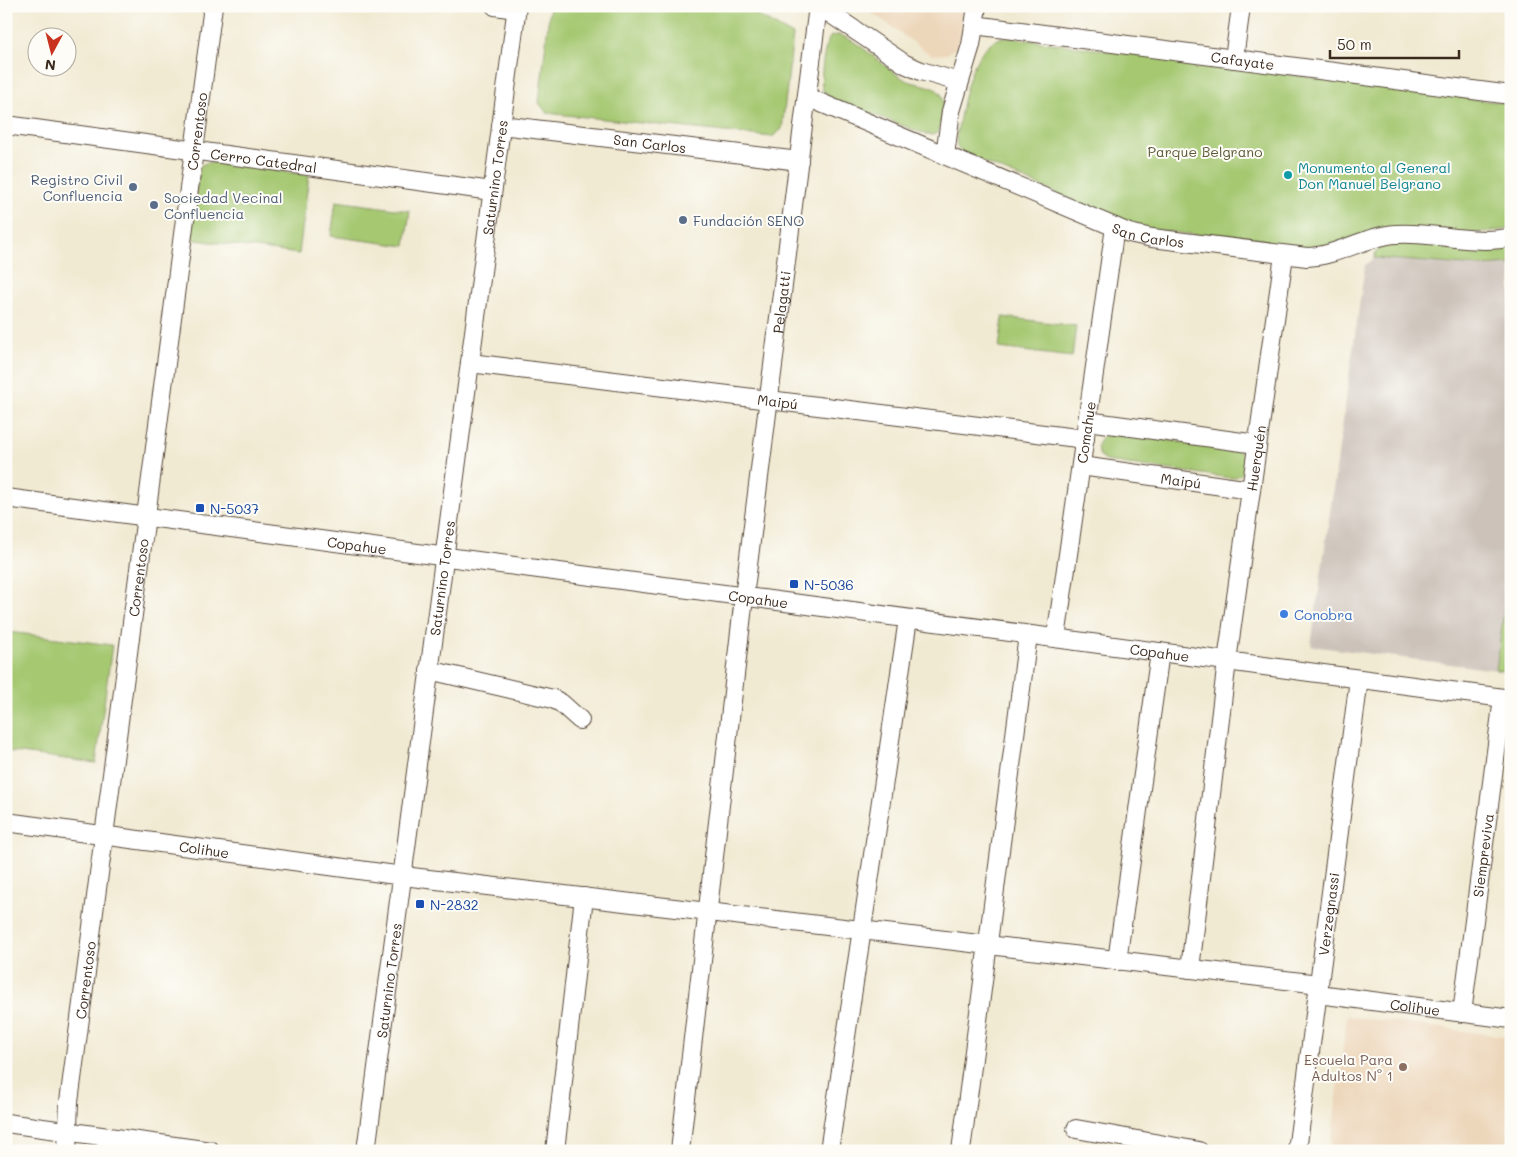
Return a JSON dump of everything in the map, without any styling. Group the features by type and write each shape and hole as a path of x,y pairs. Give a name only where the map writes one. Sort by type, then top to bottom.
{"street":[{"name":"Correntoso","path":"66,1151 70,1102 104,835 213,6"},
{"path":"495,6 516,8"},
{"path":"819,6 904,64 959,82"},
{"name":"Pelagatti","path":"680,1151 744,597 819,6"},
{"path":"945,155 951,112 969,54 977,6"},
{"path":"1234,59 1241,6"},
{"name":"Saturnino Torres","path":"366,1151 516,8"},
{"name":"Cafayate","path":"974,25 1511,96"},
{"name":"San Carlos","path":"807,97 1129,233 1152,238 1284,255 1315,257 1364,241 1396,234 1489,240 1511,237"},
{"name":"Cerro Catedral","path":"6,125 492,190"},
{"name":"San Carlos","path":"501,125 799,161"},
{"name":"Comahue","path":"1056,638 1115,227"},
{"name":"Huerquén","path":"1190,969 1227,661 1284,255"},
{"name":"Maipú","path":"470,363 1085,439"},
{"path":"1087,420 1257,444"},
{"name":"Maipú","path":"1081,466 1251,490"},
{"name":"Copahue","path":"6,498 1507,698"},
{"path":"829,1151 908,618"},
{"path":"961,1151 1028,634"},
{"path":"1117,960 1160,652"},
{"path":"430,670 553,699 561,703 580,720"},
{"name":"Verzegnassi","path":"1297,1151 1359,679"},
{"name":"Siempreviva","path":"1462,1013 1507,698"},
{"name":"Colihue","path":"6,822 403,876 1190,969 1462,1013 1511,1019"},
{"path":"555,1151 584,897"},
{"path":"6,1123 211,1151"},
{"path":"1076,1129 1200,1151"}],"shaded area":[{"path":"863,6 964,6 959,45 947,54 931,55"},
{"path":"1374,258 1480,266 1511,264 1511,560 1496,670 1311,646 1365,265"},
{"name":"Escuela Para Adultos N° 1","path":"1347,1016 1511,1037 1511,1151 1330,1151"}],"green space":[{"path":"550,6 741,6 793,35 782,129 772,137 547,113 539,103"},
{"path":"838,35 854,42 906,80 929,86 938,91 941,94 943,108 938,132 933,135 925,134 835,100 827,95 822,85 824,54 828,40 831,36"},
{"name":"Parque Belgrano","path":"1005,37 1511,104 1511,229 1321,250 1139,228 964,154 958,149 956,141 957,130 964,95 972,70 985,48 994,41"},
{"path":"212,162 309,175 299,254 189,239 200,166"},
{"path":"336,201 410,211 405,246 331,236"},
{"path":"1393,243 1489,247 1511,245 1511,264 1480,266 1374,258 1380,247"},
{"path":"1003,317 1076,326 1072,357 999,348"},
{"path":"1110,433 1235,449 1244,456 1246,465 1241,473 1231,478 1106,461 1099,454 1098,446 1101,438"},
{"path":"1506,597 1511,598 1511,672 1496,670"},
{"path":"9,632 112,645 96,763 6,751 6,652"}],"place":[{"name":"Monumento al General Don Manuel Belgrano","path":"1288,175"},
{"name":"Registro Civil Confluencia","path":"133,187"},
{"name":"Sociedad Vecinal Confluencia","path":"154,205"},
{"name":"Fundación SENO","path":"683,220"},
{"name":"N-5037","path":"200,508"},
{"name":"N-5036","path":"794,584"},
{"name":"Conobra","path":"1284,614"},
{"name":"N-2832","path":"420,904"},
{"name":"Escuela Para Adultos N° 1","path":"1403,1067"}]}
